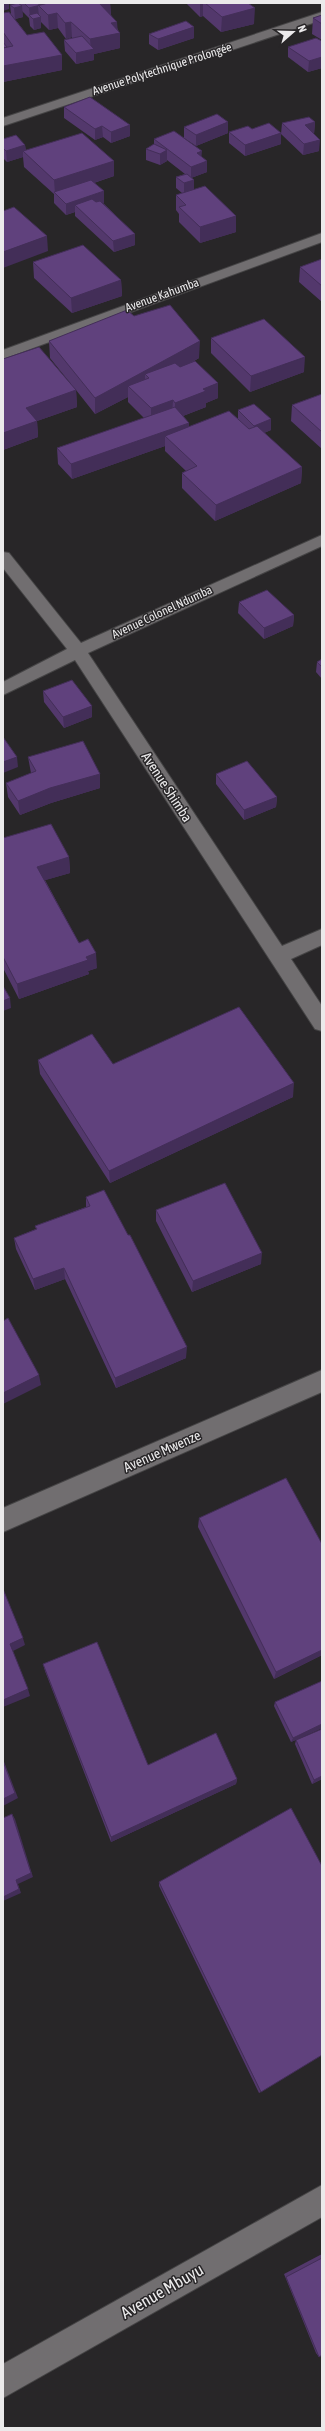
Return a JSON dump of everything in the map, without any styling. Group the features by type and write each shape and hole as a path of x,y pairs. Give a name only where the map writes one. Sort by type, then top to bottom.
{"street":[{"name":"Avenue Polytechnique Prolongée","path":"3,122 322,16"},
{"name":"Avenue Kahumba","path":"3,355 322,237"},
{"name":"Avenue Colonel Ndumba","path":"3,689 78,651 322,540"},
{"name":"Avenue Shimba","path":"3,558 78,651 322,1023"},
{"path":"278,956 322,937"},
{"name":"Avenue Mwenze","path":"3,1520 322,1381"},
{"name":"Avenue Mbuyu","path":"3,2382 322,2200"}],"building":[{"path":"18,3 22,6 14,8 10,5"},
{"path":"24,3 48,3 29,8"},
{"path":"48,3 99,3 117,22 111,23 120,33 90,39 71,22 65,23 57,13 48,15 38,5"},
{"path":"205,3 248,3 255,8 222,17"},
{"path":"9,12 27,35 44,32 62,55 3,66 3,48 13,46 3,32 3,13"},
{"path":"37,13 41,17 33,19 29,15"},
{"path":"322,15 322,24 313,18"},
{"path":"186,21 194,27 158,39 149,34"},
{"path":"82,36 94,49 76,53 64,40"},
{"path":"316,38 322,41 322,57 309,61 288,47"},
{"path":"3,42 7,47 3,48"},
{"path":"90,97 130,125 111,132 102,126 95,129 64,107"},
{"path":"217,114 228,122 196,135 184,127"},
{"path":"309,117 315,122 305,125 320,140 304,144 282,123"},
{"path":"269,123 281,133 245,145 229,132 248,126 252,129"},
{"path":"174,131 202,151 197,153 207,161 191,167 154,139"},
{"path":"82,133 114,161 54,180 23,151"},
{"path":"16,135 25,145 6,151 3,148 3,139"},
{"path":"154,144 167,150 160,154 146,149"},
{"path":"187,174 194,180 184,183 176,177"},
{"path":"91,180 104,191 66,204 54,192"},
{"path":"205,186 236,216 200,227 179,207 186,205 176,195"},
{"path":"92,199 96,202 100,201 135,234 113,241 75,205"},
{"path":"14,207 47,236 3,252 3,211"},
{"path":"83,245 121,280 71,298 33,262"},
{"path":"322,259 322,286 300,267"},
{"path":"170,305 200,341 95,398 49,341 127,310 134,316"},
{"path":"264,319 305,357 251,376 211,338"},
{"path":"39,347 76,390 26,408 37,421 3,433 3,359"},
{"path":"195,361 218,383 203,389 206,391 175,403 173,400 151,408 128,386 149,378 145,374 175,363 180,367"},
{"path":"322,394 322,432 292,405"},
{"path":"254,404 271,419 254,426 238,410"},
{"path":"175,407 189,423 71,464 57,448"},
{"path":"229,411 249,429 257,426 302,467 216,505 182,473 197,466 165,436"},
{"path":"267,590 294,615 264,628 239,602"},
{"path":"322,659 322,667 317,662"},
{"path":"72,680 92,706 63,717 43,691"},
{"path":"3,737 17,757 3,762"},
{"path":"83,741 100,774 50,788 18,801 6,783 36,771 28,757"},
{"path":"247,761 277,797 244,810 216,774"},
{"path":"51,824 69,857 37,867 79,943 88,939 96,953 86,957 88,960 17,984 3,957 3,838"},
{"path":"3,986 10,998 3,1001"},
{"path":"239,1007 294,1083 109,1171 38,1060 92,1034 113,1064"},
{"path":"225,1183 262,1253 193,1281 156,1210"},
{"path":"104,1190 128,1235 130,1235 187,1347 115,1378 64,1268 33,1279 14,1238 37,1229 35,1226 90,1206 86,1197"},
{"path":"8,1318 39,1375 3,1393 3,1321"},
{"path":"286,1478 322,1544 322,1650 276,1672 199,1518"},
{"path":"3,1589 23,1638 10,1644 28,1689 3,1700"},
{"path":"97,1642 148,1765 216,1733 237,1779 111,1837 43,1664"},
{"path":"322,1681 322,1724 293,1738 275,1702"},
{"path":"322,1729 322,1776 314,1780 296,1740"},
{"path":"3,1761 15,1793 3,1799"},
{"path":"291,1808 322,1866 322,2055 261,2092 159,1882"},
{"path":"12,1814 31,1873 16,1880 19,1889 3,1897 3,1818"},
{"path":"322,2258 322,2355 319,2357 286,2277"}]}
